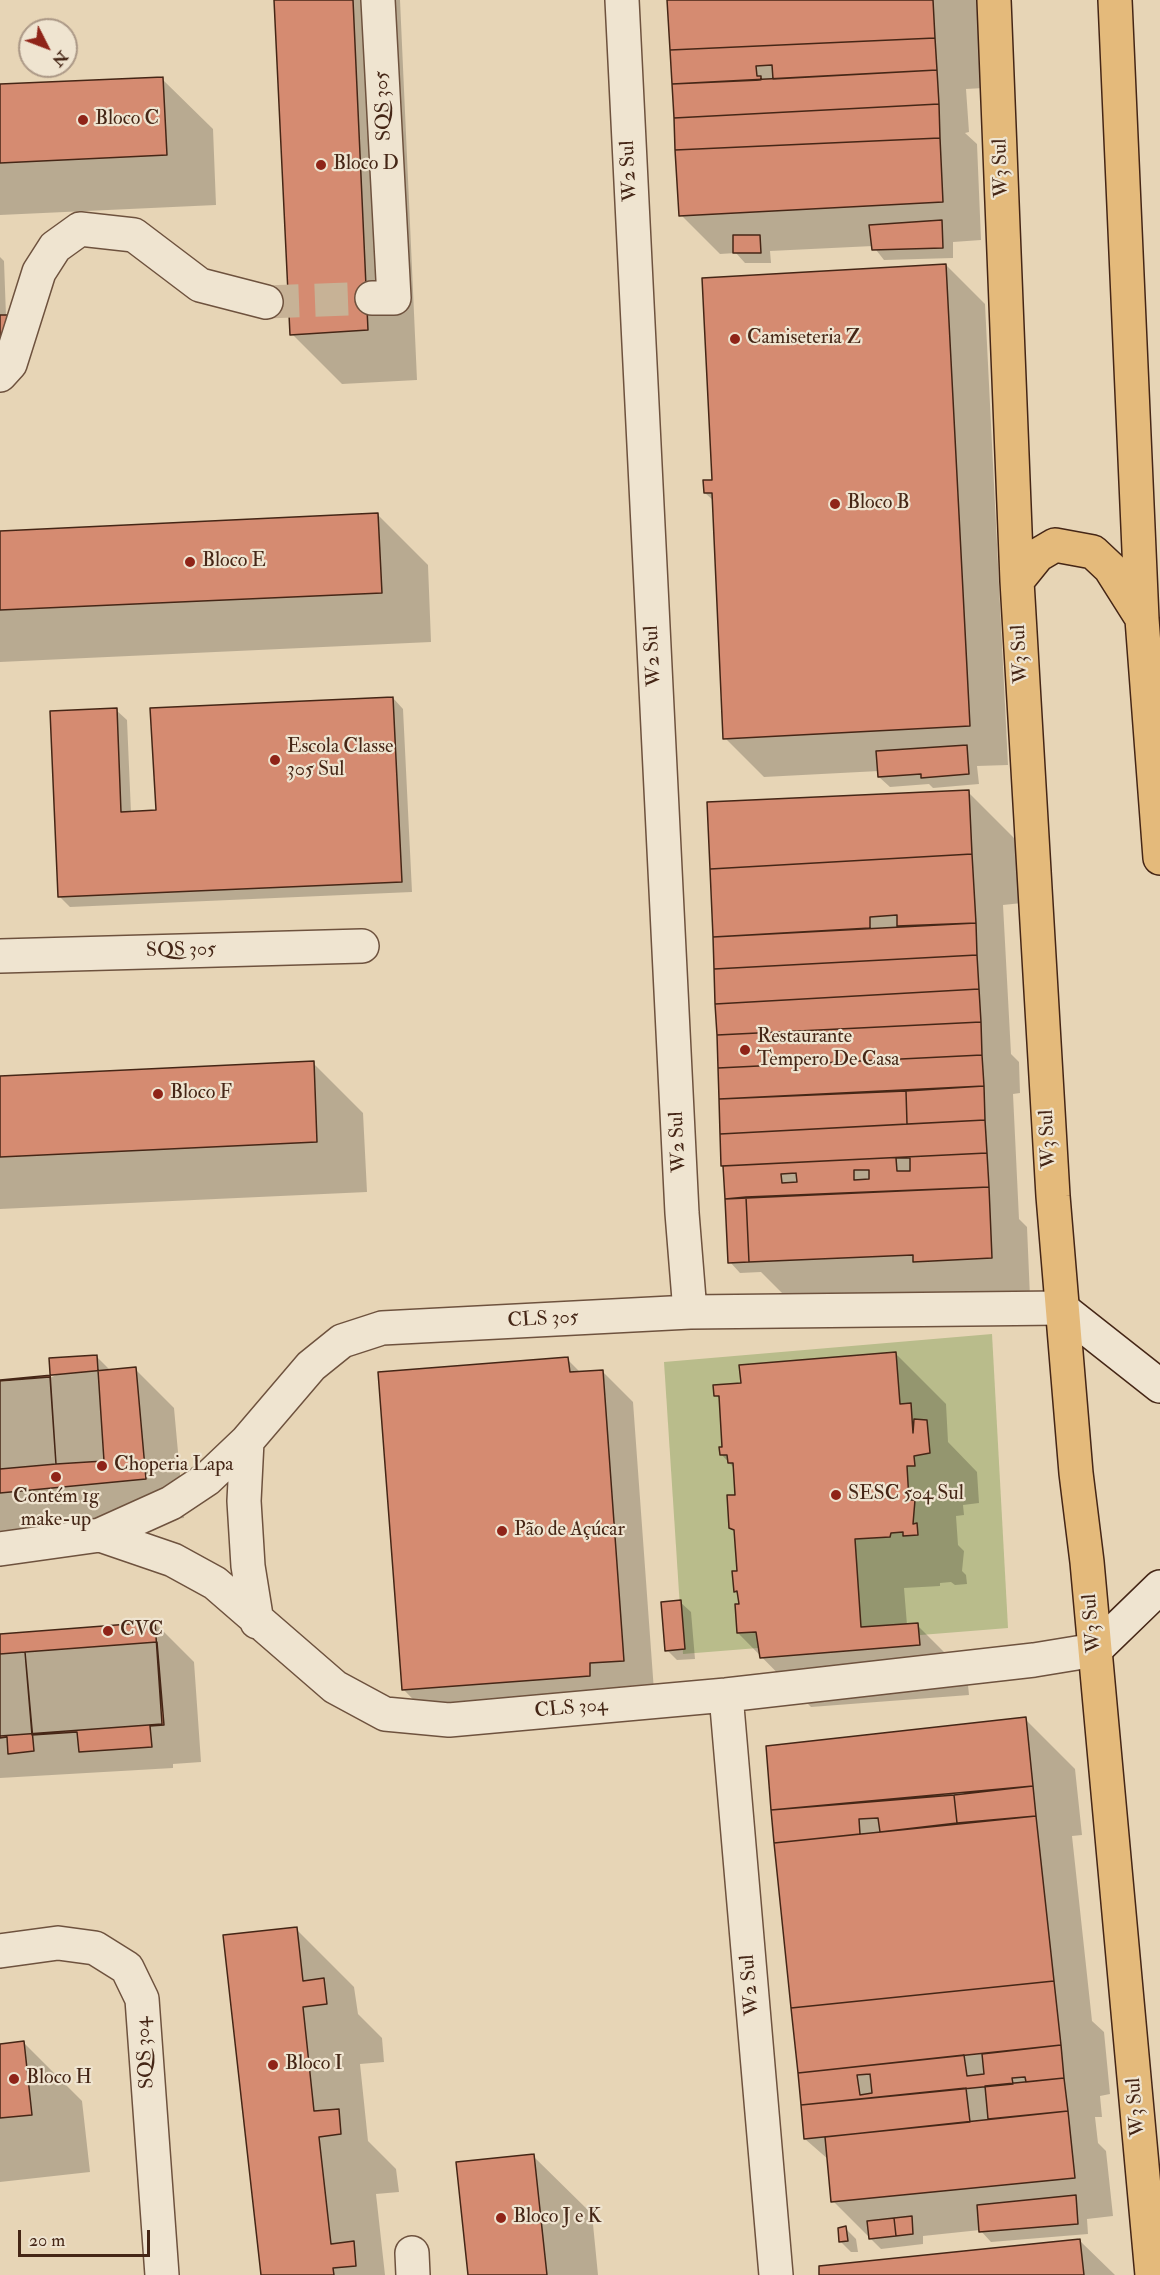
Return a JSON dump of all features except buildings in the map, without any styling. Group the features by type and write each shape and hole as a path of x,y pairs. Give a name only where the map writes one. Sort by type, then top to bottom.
{"main road":[{"name":"W3 Sul","path":"994,0 1017,581 1061,1308 1095,1650 1152,2275"},
{"path":"1115,0 1142,619 1160,858"},
{"path":"1017,581 1038,555 1054,545 1093,552 1110,568 1142,619"}],"street":[{"name":"SQS 305","path":"372,298 394,298 378,0"},
{"name":"W2 Sul","path":"622,0 682,1213 690,1312"},
{"path":"0,375 10,364 39,272 54,247 80,230 134,235 200,285 266,302"},
{"name":"SQS 305","path":"0,956 362,946"},
{"name":"CLS 305","path":"100,1535 171,1503 207,1479 247,1441 311,1366 342,1341 382,1328 690,1312 1061,1308"},
{"path":"1061,1308 1160,1386"},
{"path":"247,1441 244,1501 248,1566 257,1622"},
{"path":"0,1549 100,1535"},
{"name":"CLS 304","path":"100,1535 173,1560 215,1583 257,1622 335,1687 385,1714 449,1720 726,1695 1034,1660 1095,1650"},
{"path":"1095,1650 1160,1587"},
{"name":"W2 Sul","path":"726,1695 776,2275"},
{"name":"SQS 304","path":"0,1952 58,1943 95,1948 126,1968 142,1999 162,2275"}],"green space":[{"name":"SESC 504 Sul","path":"992,1334 1008,1628 683,1654 664,1362"}],"tunnel":[{"path":"266,302 372,298"}],"place":[{"name":"Bloco C","path":"83,120"},
{"name":"Bloco D","path":"321,165"},
{"name":"Camiseteria Z","path":"735,339"},
{"name":"Bloco B","path":"835,504"},
{"name":"Bloco E","path":"190,562"},
{"name":"Escola Classe 305 Sul","path":"275,760"},
{"name":"Restaurante Tempero De Casa","path":"745,1050"},
{"name":"Bloco F","path":"158,1094"},
{"name":"Choperia Lapa","path":"102,1466"},
{"name":"Contém 1g make-up","path":"56,1477"},
{"name":"SESC 504 Sul","path":"836,1495"},
{"name":"Pão de Açúcar","path":"502,1531"},
{"name":"CVC","path":"108,1631"},
{"name":"Bloco I","path":"273,2065"},
{"name":"Bloco H","path":"14,2079"},
{"name":"Bloco J e K","path":"501,2218"}]}
